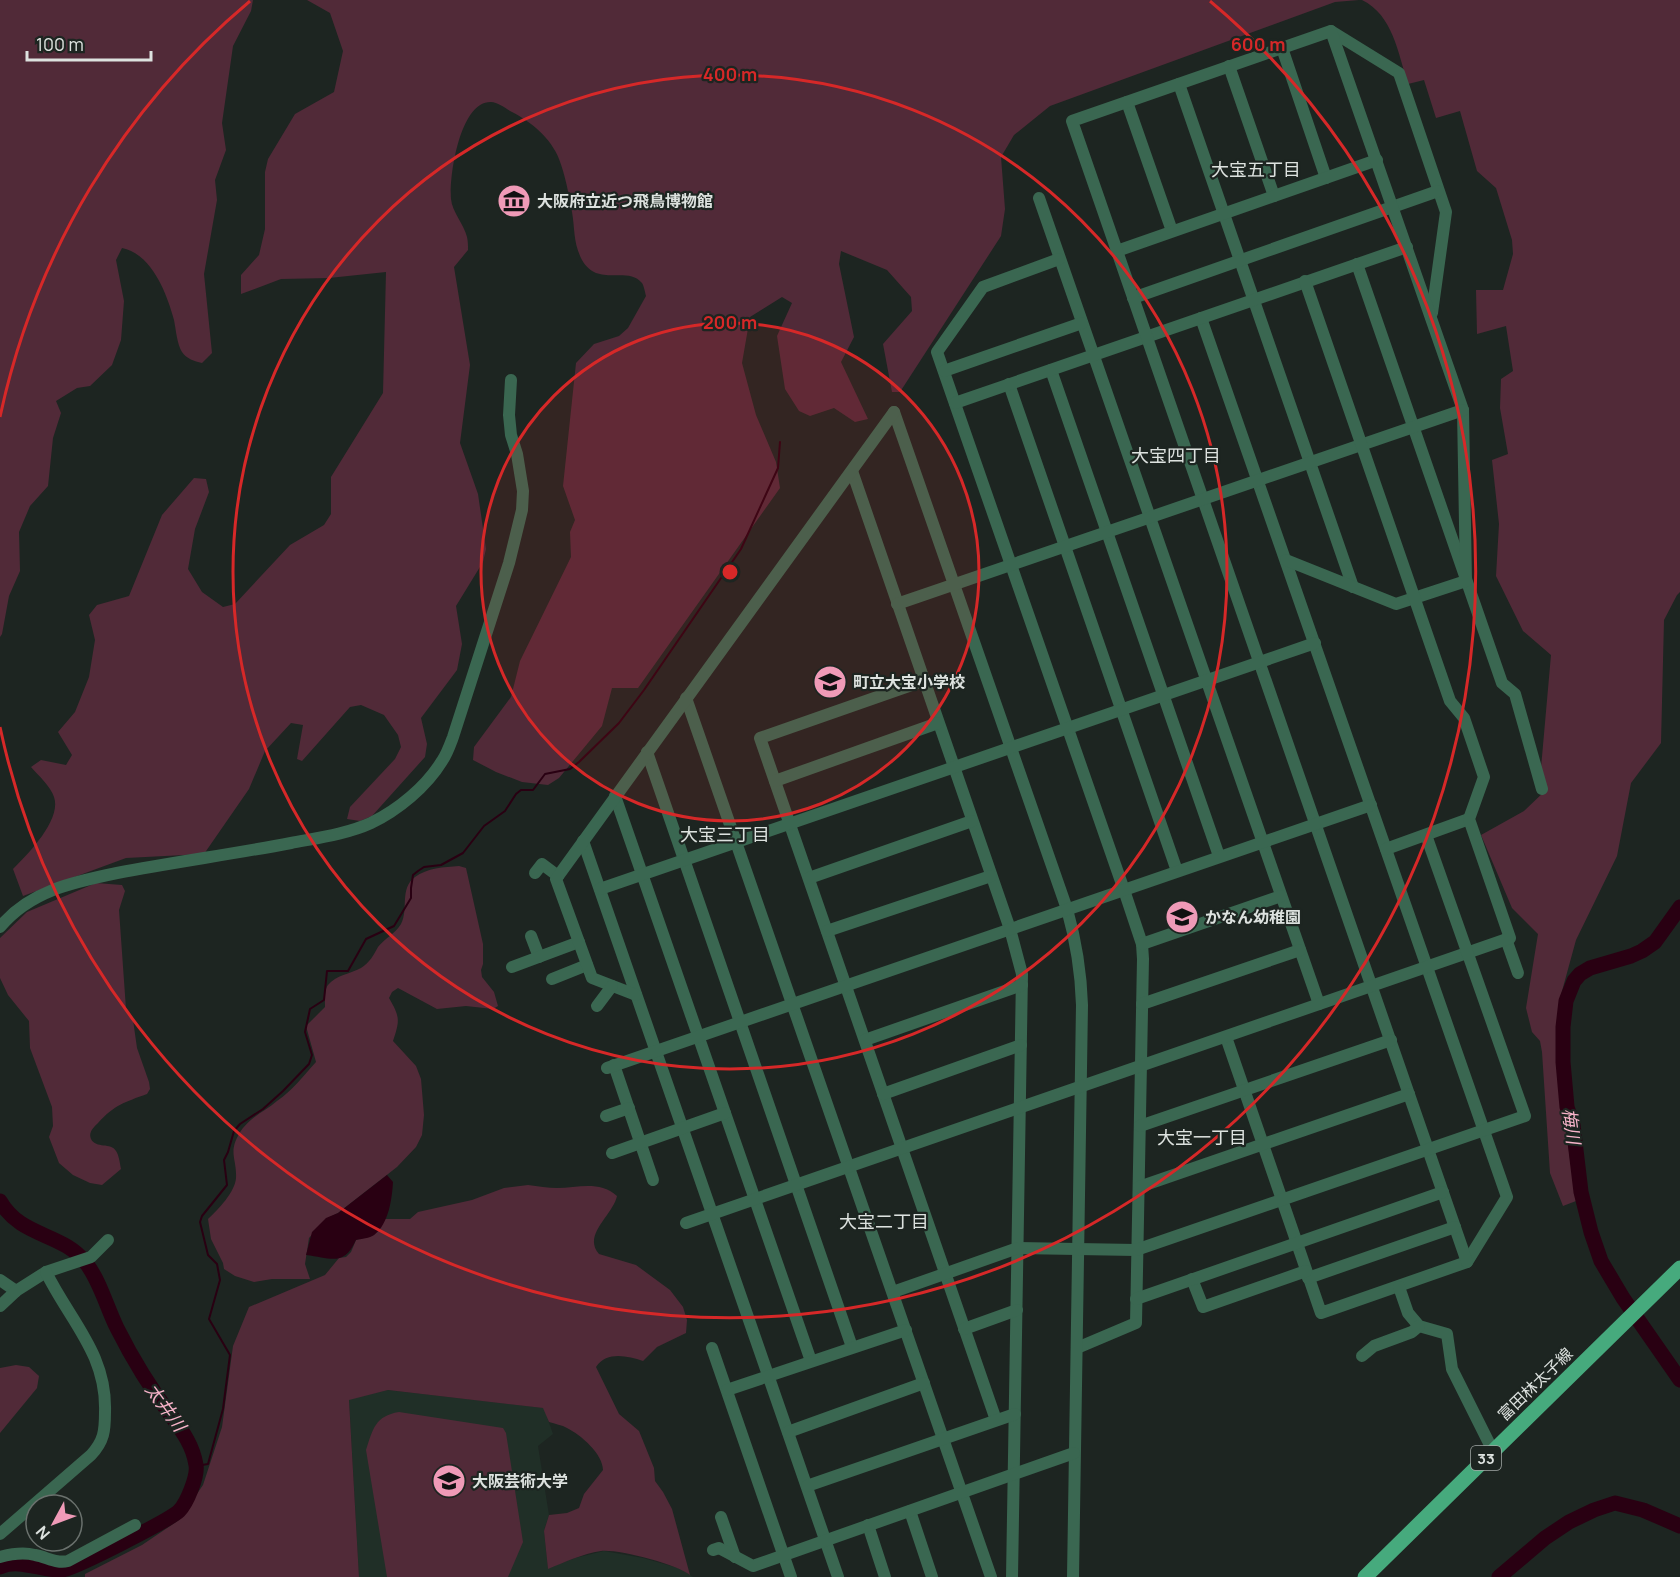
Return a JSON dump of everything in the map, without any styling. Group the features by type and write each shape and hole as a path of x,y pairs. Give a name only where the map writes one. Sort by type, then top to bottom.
{"main road":[{"name":"富田林太子線","path":"1365,1577 1680,1268"}],"street":[{"path":"1331,31 1072,121 1467,1262"},
{"path":"1331,31 1463,410 1466,582"},
{"path":"1331,31 1399,73 1446,212 1431,317"},
{"path":"1282,48 1326,178"},
{"path":"1229,66 1274,196"},
{"path":"1179,84 1353,587"},
{"path":"1127,102 1172,231"},
{"path":"1117,251 1377,160"},
{"path":"1133,298 1438,191"},
{"path":"1039,198 1319,1004"},
{"path":"956,403 1407,247"},
{"path":"1059,259 982,286 937,352 1142,944 1136,1323 1077,1348"},
{"path":"1357,264 1502,683 1515,694 1542,789"},
{"path":"686,1223 1510,938 1468,819 1484,777 1464,717 1450,701 1305,281"},
{"path":"1201,318 1507,1197 1467,1262 1321,1313 1226,1037"},
{"path":"944,370 1082,323"},
{"path":"1051,370 1220,856"},
{"path":"0,927 38,895 62,885 153,866 318,838 369,824 385,815 425,784 442,761 453,736 509,563 522,510 523,491 509,415 511,380"},
{"path":"1009,384 1177,871"},
{"path":"897,604 1463,410"},
{"path":"636,995 592,978 556,879 894,412 1067,909 1076,943 1081,977 1081,1086 1073,1577"},
{"path":"852,471 1020,962 1022,985 1012,1577"},
{"path":"1286,560 1396,604 1466,582"},
{"path":"600,889 1315,643"},
{"path":"923,681 760,738 996,1420"},
{"path":"687,698 991,1577"},
{"path":"775,781 938,723"},
{"path":"647,752 852,1347"},
{"path":"615,796 811,1361"},
{"path":"653,1180 629,1108 610,1067 1371,805"},
{"path":"1386,849 1468,819"},
{"path":"808,878 972,821"},
{"path":"893,1292 1017,1248 1136,1250 1525,1116 1426,835"},
{"path":"583,841 838,1577"},
{"path":"535,873 542,864 558,876"},
{"path":"827,931 991,876"},
{"path":"1142,944 1281,896"},
{"path":"531,936 539,957"},
{"path":"1506,939 1518,974"},
{"path":"512,967 579,942"},
{"path":"1142,1004 1300,950"},
{"path":"552,979 587,965"},
{"path":"865,1040 1022,985"},
{"path":"597,1006 612,986"},
{"path":"1140,1126 1391,1040"},
{"path":"884,1094 1021,1045"},
{"path":"1139,1187 1409,1094"},
{"path":"606,1116 629,1108"},
{"path":"612,1153 725,1113"},
{"path":"1136,1299 1443,1192"},
{"path":"1192,1279 1203,1307 1455,1227"},
{"path":"0,1306 16,1291 46,1272 91,1257 108,1240"},
{"path":"0,1534 91,1455 100,1445 103,1436 106,1399 102,1373 96,1356 46,1272"},
{"path":"0,1280 16,1291"},
{"path":"1399,1287 1408,1313 1419,1326 1447,1334 1452,1370 1493,1451"},
{"path":"964,1329 1017,1310"},
{"path":"1362,1356 1374,1346 1412,1332 1419,1326"},
{"path":"727,1390 906,1329"},
{"path":"712,1348 791,1577"},
{"path":"788,1432 924,1383"},
{"path":"807,1486 1016,1414"},
{"path":"712,1550 719,1548 753,1566 1074,1454"},
{"path":"910,1511 932,1577"},
{"path":"721,1517 735,1557"},
{"path":"0,1557 21,1553 34,1554 60,1563 68,1561 135,1525"},
{"path":"868,1525 885,1577"}],"shaded area":[{"path":"0,0 253,0 251,11 233,46 222,123 226,150 215,180 217,200 204,274 212,353 202,363 182,352 174,320 157,276 142,258 122,248 116,260 124,301 121,340 112,365 90,386 77,388 56,401 61,413 53,438 48,486 30,506 19,532 20,571 9,596 0,637"},
{"path":"307,0 1359,0 1335,2 1050,106 1014,135 1001,157 1005,209 1001,236 900,392 892,392 883,344 912,311 911,297 887,270 841,251 839,264 854,337 841,362 868,419 855,422 834,408 810,416 799,411 785,389 777,336 792,303 782,297 750,317 742,363 756,415 776,462 780,488 638,688 612,688 602,726 559,778 548,785 522,782 496,772 473,760 474,747 511,697 520,661 571,557 570,532 575,520 563,486 576,363 594,344 619,336 628,328 646,296 642,283 636,278 596,273 582,260 576,242 563,171 555,151 545,137 526,120 499,104 491,102 480,105 464,126 459,142 452,174 451,199 468,245 468,250 454,267 470,365 460,443 478,494 486,549 483,562 456,606 462,644 457,670 421,718 427,744 425,757 372,816 360,821 347,819 350,807 395,759 401,747 398,735 384,715 361,705 350,707 302,761 297,759 303,725 291,723 265,751 249,789 204,854 126,858 23,896 13,869 42,836 53,816 55,806 50,789 31,767 41,760 66,765 72,755 58,732 75,712 89,677 95,640 89,615 97,605 129,596 162,515 194,478 206,479 209,492 195,529 188,569 202,592 223,607 235,604 290,545 324,525 331,514 331,477 383,393 386,272 329,278 281,279 241,294 241,275 259,255 265,229 265,172 268,159 295,114 334,92 343,51 330,13"},
{"path":"1362,0 1680,0 1680,592 1664,620 1661,743 1631,783 1617,856 1576,940 1559,1002 1558,1074 1576,1201 1563,1206 1550,1173 1540,1041 1532,1032 1526,1008 1538,934 1512,908 1481,835 1524,811 1546,790 1541,768 1551,655 1523,631 1496,576 1499,524 1492,460 1508,454 1500,408 1501,379 1513,371 1506,326 1477,334 1476,290 1503,290 1513,254 1512,240 1496,188 1477,171 1460,111 1436,118 1424,80 1408,84 1388,25 1381,15"},
{"path":"459,866 466,868 483,944 482,977 494,992 498,1006 493,1009 466,1006 437,1009 398,988 392,992 389,998 398,1019 393,1041 416,1066 421,1079 424,1115 422,1135 416,1147 397,1167 338,1213 326,1219 309,1238 305,1264 310,1279 272,1279 254,1282 235,1276 224,1269 211,1239 208,1219 233,1189 236,1171 233,1151 239,1134 252,1119 288,1093 316,1062 306,1026 325,1007 325,992 328,985 335,979 364,966 380,944 399,928 410,882 430,870"},
{"path":"96,883 122,885 125,891 119,910 126,1009 133,1020 137,1048 150,1089 147,1094 115,1108 91,1132 93,1142 114,1148 121,1169 102,1185 90,1183 73,1175 59,1163 49,1137 53,1126 52,1107 30,1048 29,1021 8,995 0,978 0,938 27,912"},
{"path":"387,1175 393,1182 392,1195 389,1210 379,1230 372,1236 356,1240 347,1254 336,1259 306,1255 312,1232 326,1218 338,1213"},
{"path":"528,1185 557,1188 596,1186 617,1196 596,1232 594,1240 599,1254 636,1265 670,1290 683,1307 687,1320 686,1333 657,1347 643,1361 618,1356 606,1359 596,1367 619,1414 639,1431 654,1468 655,1481 672,1509 690,1575 660,1562 609,1551 587,1554 548,1569 544,1531 549,1515 567,1513 579,1508 584,1494 603,1470 599,1458 585,1440 563,1426 549,1422 543,1408 388,1390 349,1400 359,1577 85,1577 85,1574 142,1545 179,1520 203,1485 222,1427 233,1346 249,1307 325,1275 339,1258 346,1257 351,1252 356,1240 374,1235 385,1219 410,1219 418,1212 472,1200 504,1188"},
{"path":"16,1365 29,1367 39,1376 37,1388 0,1433 0,1368"},
{"name":"大阪芸術大学","path":"388,1390 544,1408 553,1434 538,1446 549,1515 544,1531 548,1568 604,1551 643,1558 682,1569 693,1577 359,1577 349,1399"},
{"path":"399,1412 503,1428 506,1433 523,1542 508,1577 387,1577 366,1450 373,1430 380,1420"}],"waterway":[{"path":"196,1466 208,1464 223,1409 230,1355 209,1319 220,1280 217,1264 208,1255 200,1222 202,1216 227,1185 224,1160 234,1131 240,1124 263,1109 309,1064 312,1055 305,1032 310,1009 324,1000 327,971 348,971 366,939 394,926 411,898 413,875 424,867 441,865 463,853 484,826 505,811 516,794 521,790 533,790 545,774 570,769 619,723 741,549 778,468 780,442"},
{"name":"梅川","path":"1680,907 1655,942 1642,951 1590,968 1580,974 1574,981 1566,1001 1563,1027 1567,1107 1573,1125 1581,1192 1591,1232 1601,1261 1623,1298 1680,1380"},
{"name":"太井川","path":"0,1201 19,1222 65,1245 86,1263 136,1363 187,1440 196,1465 195,1476 185,1502 179,1511 159,1524 70,1568 54,1570 23,1564 0,1567"},
{"name":"梅川","path":"1499,1577 1545,1538 1569,1522 1615,1503 1643,1510 1680,1526"}],"place":[{"name":"大阪府立近つ飛鳥博物館","path":"514,201"},
{"name":"町立大宝小学校","path":"830,682"},
{"name":"かなん幼稚園","path":"1182,917"},
{"name":"大阪芸術大学","path":"449,1481"}],"district":[{"name":"大宝五丁目","path":"1256,169"},
{"name":"大宝四丁目","path":"1176,455"},
{"name":"大宝三丁目","path":"725,834"},
{"name":"大宝一丁目","path":"1202,1137"},
{"name":"大宝二丁目","path":"884,1221"}]}
